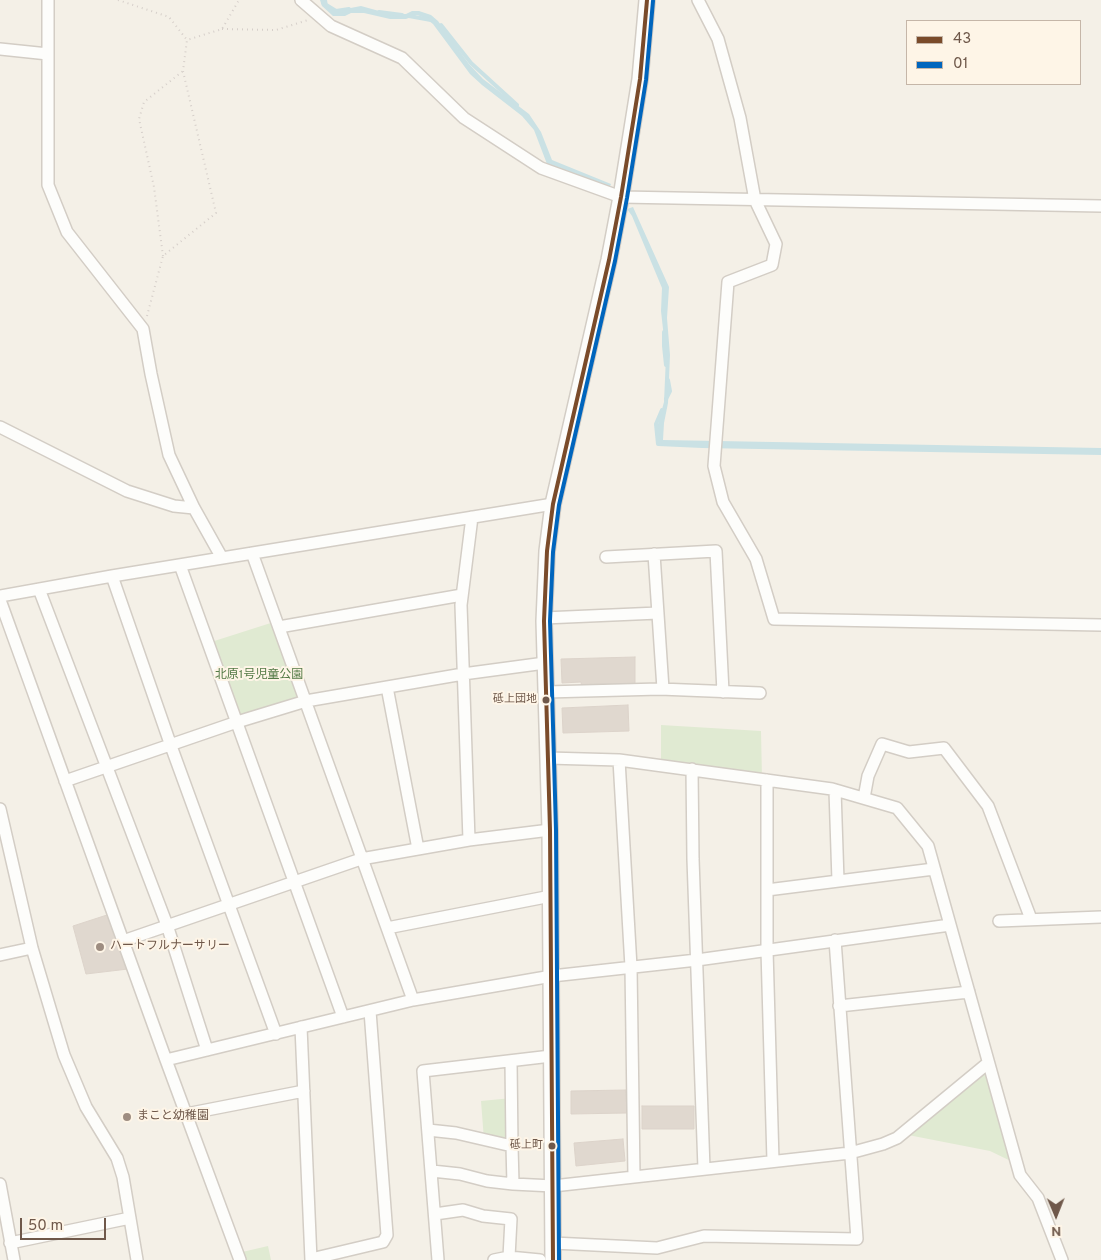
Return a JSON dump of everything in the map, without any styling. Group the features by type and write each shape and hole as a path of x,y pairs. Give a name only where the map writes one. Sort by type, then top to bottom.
{"street":[{"path":"48,0 48,185 67,232 143,330 169,455 194,508 222,558"},
{"path":"301,0 331,26 402,58 464,118 541,168 621,197 1101,206"},
{"path":"553,1260 551,896 544,618 547,551 553,504 609,260 621,197 640,80 647,0"},
{"path":"698,0 718,39 740,118 755,200 776,244 772,265 728,282 714,466 723,502 756,559 774,619 1101,625"},
{"path":"0,48 48,54"},
{"path":"0,427 126,491 174,506 194,508"},
{"path":"0,596 553,504"},
{"path":"470,840 461,605 472,517"},
{"path":"606,556 716,551 723,692"},
{"path":"252,553 413,1000"},
{"path":"654,554 663,689"},
{"path":"180,565 343,1017"},
{"path":"112,576 171,746 276,1034"},
{"path":"38,589 167,925 207,1050"},
{"path":"279,627 462,595"},
{"path":"0,600 240,1260"},
{"path":"544,618 658,613"},
{"path":"65,782 306,700 463,674 545,663"},
{"path":"387,687 418,849"},
{"path":"546,692 663,689 760,693"},
{"path":"864,798 868,776 882,744 909,752 944,748 988,806 1031,919"},
{"path":"548,758 619,760 692,769 835,790 897,808 928,846 1020,1175 1038,1198 1062,1260"},
{"path":"619,760 631,967 634,1177"},
{"path":"692,769 693,858 704,1169"},
{"path":"767,780 767,950 773,1161"},
{"path":"835,790 838,881"},
{"path":"0,809 32,948 64,1054 86,1107 116,1158 123,1177 136,1260"},
{"path":"123,941 361,858 470,840 550,830"},
{"path":"767,890 934,869"},
{"path":"386,928 551,896"},
{"path":"1000,920 1101,917"},
{"path":"166,1060 413,1000 552,976 697,960 950,925"},
{"path":"553,1242 657,1248 704,1236 857,1239 835,940"},
{"path":"0,955 32,948"},
{"path":"840,1006 969,992"},
{"path":"301,1027 311,1260 383,1242 387,1236 370,1011"},
{"path":"438,1260 432,1171 422,1071 551,1056"},
{"path":"511,1061 513,1184"},
{"path":"432,1171 513,1184 553,1186 850,1152 883,1144 897,1138 988,1063"},
{"path":"186,1114 304,1090"},
{"path":"428,1130 456,1133 512,1146"},
{"path":"0,1184 14,1260"},
{"path":"435,1214 463,1210 483,1216 511,1219 509,1257"},
{"path":"10,1243 130,1218"},
{"path":"494,1260 509,1257 540,1260"}],"path":[{"path":"118,0 169,17 187,40 183,71 216,213 163,256"},
{"path":"222,29 239,0"},
{"path":"187,40 222,29 276,30 319,16"},
{"path":"143,330 163,256 154,187 139,119 144,102 183,71"}],"green space":[{"name":"北原1号児童公園","path":"277,621 306,701 237,722 208,643"},
{"path":"661,725 761,731 762,779 661,765"},
{"path":"988,1063 1017,1164 990,1151 903,1134"},
{"path":"512,1098 506,1144 484,1140 481,1101"},
{"path":"268,1246 271,1260 240,1260 238,1253"}],"water":[{"path":"320,0 327,0 328,6 335,11 361,6 390,14 406,14 412,11 419,11 431,15 438,21 469,64 483,79 529,114 541,132 552,160 611,184 609,189 547,164 534,130 522,116 470,74 433,24 425,18 417,15 406,19 390,19 364,13 333,16 322,6"},
{"path":"633,207 669,287 667,318 670,355 668,403 663,440 1101,448 1101,455 658,446 658,424 664,402 666,356 661,311 662,288 632,216 627,209"}],"building":[{"path":"635,657 635,687 582,688 581,682 562,683 561,659"},
{"path":"628,705 629,731 563,733 562,708"},
{"name":"ハートフルナーサリー","path":"110,914 128,969 86,974 73,926"},
{"path":"626,1090 627,1113 571,1114 571,1091"},
{"path":"642,1106 694,1106 694,1129 642,1129"},
{"path":"623,1139 625,1161 576,1166 574,1143"}],"waterway":[{"path":"323,0 323,3 336,11 349,9"},
{"path":"379,12 402,15"},
{"path":"409,16 431,20"},
{"path":"441,25 471,63 517,105"},
{"path":"664,332 666,365"},
{"path":"666,399 670,391 668,380"},
{"path":"661,444 658,444 656,424 662,410"}],"transit line":[{"name":"43","path":"553,1260 550,830 544,621 547,551 553,504 609,260 621,197 640,79 647,0"},
{"name":"01","path":"559,1260 556,830 550,621 553,552 559,505 615,261 627,198 646,80 653,1"}],"place":[{"name":"砥上団地","path":"546,700"},
{"name":"ハートフルナーサリー","path":"100,947"},
{"name":"まこと幼稚園","path":"127,1117"},
{"name":"砥上町","path":"552,1146"}]}
